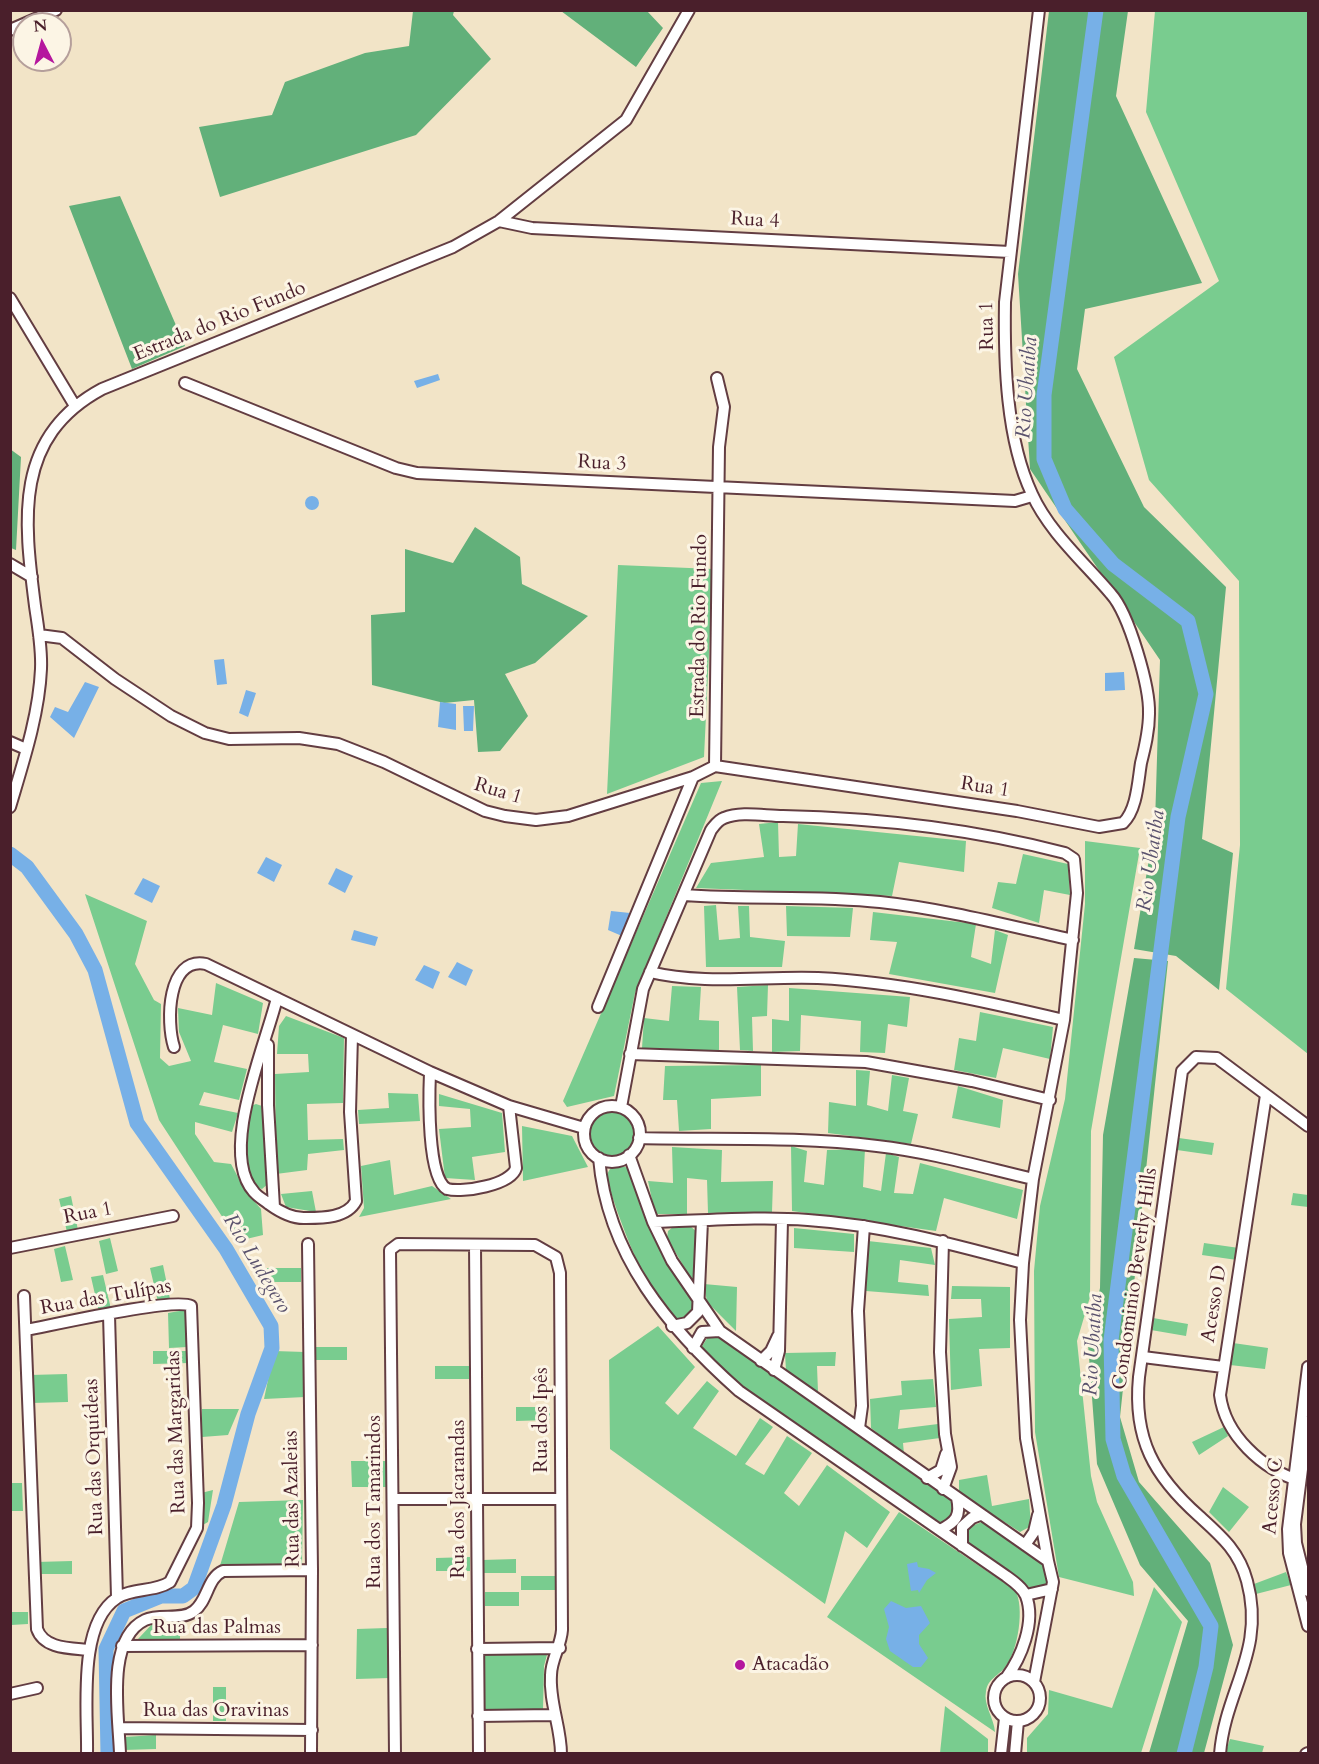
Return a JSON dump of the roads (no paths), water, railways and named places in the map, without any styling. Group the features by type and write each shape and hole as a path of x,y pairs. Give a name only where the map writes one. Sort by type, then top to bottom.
{"street":[{"path":"10,30 56,10"},
{"name":"Estrada do Rio Fundo","path":"10,807 26,749 41,670 27,530 30,480 41,449 53,430 75,406 116,383 453,247 499,221 626,120 689,10"},
{"name":"Rua 1","path":"39,635 62,638 124,685 171,716 205,733 229,739 299,738 338,744 384,762 485,811 505,816 536,820 568,816 693,777 715,766 1017,811 1099,827 1123,823 1131,810 1149,711 1135,645 1119,603 1056,530 1032,496 1016,447 1007,369 1005,312 1010,252 1039,10"},
{"name":"Rua 4","path":"499,221 532,228 1010,252"},
{"path":"10,298 75,406"},
{"name":"Estrada do Rio Fundo","path":"715,766 719,447 724,407 717,378"},
{"name":"Rua 3","path":"185,383 406,471 1015,501 1032,496"},
{"path":"10,564 32,577"},
{"path":"10,742 26,749"},
{"path":"598,1007 693,777"},
{"path":"599,1158 602,1190 617,1232 638,1275 672,1326 693,1348 739,1391 1006,1576 1026,1595 1028,1617 1023,1648 1017,1663 1006,1678 1000,1682 994,1694 996,1708 1005,1718 1018,1721 1037,1710 1040,1696 1034,1682 1052,1589 1052,1573 1039,1512 1023,1406 1020,1320 1023,1263 1033,1179 1064,1020 1073,940 1077,872 1071,856 1000,839 895,822 830,817 725,817 711,830 643,989 621,1107"},
{"path":"684,895 808,897 881,902 971,917 1073,940"},
{"path":"174,1047 168,1017 182,970 191,963 206,964 430,1072 509,1106 584,1128"},
{"path":"650,972 682,978 819,978 885,984 1064,1020"},
{"path":"277,998 247,1101 239,1150 243,1171 254,1192 274,1207 293,1217 314,1218 342,1214 356,1202 350,1112 352,1035"},
{"path":"268,1032 268,1105 274,1207"},
{"path":"630,1054 866,1062 972,1081 1050,1100"},
{"name":"Condominio Beverly Hills","path":"1220,1754 1251,1643 1251,1596 1241,1564 1226,1539 1168,1485 1147,1450 1137,1409 1181,1075 1191,1059 1205,1056 1217,1058 1266,1095"},
{"path":"430,1072 431,1135 437,1177 447,1189 462,1190 505,1181 514,1175 516,1168 509,1106"},
{"path":"1266,1095 1308,1126"},
{"name":"Acesso D","path":"1266,1095 1220,1395 1229,1428 1236,1439 1276,1469 1296,1480"},
{"path":"247,1101 260,1100 268,1105"},
{"path":"602,1107 621,1107 636,1119 639,1138 629,1155 615,1161 599,1158 586,1146 584,1128 588,1119 602,1107"},
{"path":"639,1138 759,1137 878,1146 948,1158 1033,1179"},
{"path":"629,1155 653,1222 672,1261 720,1331 1048,1561"},
{"path":"254,1192 266,1193 272,1187"},
{"name":"Rua 1","path":"10,1248 173,1216"},
{"path":"774,1370 780,1351 782,1220"},
{"path":"653,1222 807,1220 864,1226 943,1241 1023,1263"},
{"path":"672,1326 682,1326 695,1317 698,1301 702,1221"},
{"path":"859,1428 861,1397 858,1311 864,1226"},
{"path":"943,1241 939,1321 947,1448 951,1467 944,1489"},
{"name":"Rua das Azaleias","path":"308,1244 312,1570 311,1754"},
{"name":"Rua dos Ipês","path":"390,1250 398,1244 535,1245 551,1252 559,1262 562,1615 560,1648 550,1674 553,1715 560,1735 561,1754"},
{"name":"Rua dos Jacarandas","path":"475,1245 479,1754"},
{"name":"Rua dos Tamarindos","path":"390,1250 395,1754"},
{"path":"24,1296 36,1629 43,1641 48,1643 89,1650"},
{"name":"Rua das Tulípas","path":"26,1330 176,1303 191,1306"},
{"name":"Rua das Margaridas","path":"117,1597 170,1582 197,1528 191,1306"},
{"name":"Rua das Orquídeas","path":"110,1315 117,1597"},
{"path":"693,1348 702,1332 720,1331"},
{"path":"762,1360 771,1351 779,1333"},
{"path":"1143,1357 1223,1367"},
{"name":"Acesso C","path":"1308,1367 1296,1480 1295,1524 1308,1626"},
{"path":"845,1418 861,1397"},
{"name":"Acesso C","path":"1296,1480 1308,1422"},
{"path":"927,1478 940,1470 945,1463 947,1448"},
{"path":"940,1530 954,1522 958,1516 957,1498"},
{"path":"394,1499 561,1499"},
{"path":"1025,1545 1034,1532 1039,1512"},
{"path":"962,1546 962,1527 972,1518 980,1515"},
{"name":"Acesso C","path":"1301,1564 1308,1591"},
{"path":"120,1754 118,1668 122,1646 130,1631 145,1619 195,1611 220,1572 227,1570 312,1570"},
{"path":"1026,1595 1052,1589"},
{"path":"87,1754 89,1650 98,1621 117,1597"},
{"path":"1028,1617 1045,1622"},
{"name":"Rua das Palmas","path":"122,1646 312,1645"},
{"path":"477,1649 560,1648"},
{"path":"1023,1648 1039,1652"},
{"path":"1006,1678 1021,1675 1034,1682"},
{"path":"10,1694 37,1688"},
{"path":"478,1716 553,1715"},
{"path":"1001,1754 1005,1718"},
{"path":"1015,1754 1018,1721"},
{"name":"Rua das Oravinas","path":"120,1728 312,1730"}],"water":[{"path":"438,374 440,380 417,388 414,381"},
{"path":"312,496 317,498 319,503 317,508 312,510 307,508 305,503 307,498"},
{"path":"224,659 227,684 217,685 214,660"},
{"path":"1124,672 1125,690 1105,691 1105,673"},
{"path":"85,682 99,687 74,738 50,717 55,707 68,712"},
{"path":"246,690 256,693 248,717 239,713"},
{"path":"440,702 456,704 456,730 438,727"},
{"path":"463,706 474,706 473,731 464,731"},
{"path":"266,857 282,865 274,882 257,873"},
{"path":"336,868 353,876 345,893 328,884"},
{"path":"143,878 160,886 152,903 134,894"},
{"path":"611,911 630,913 622,936 608,930"},
{"path":"354,930 378,937 375,946 351,940"},
{"path":"457,962 473,970 466,986 448,977"},
{"path":"424,965 440,972 433,989 415,980"},
{"path":"917,1562 918,1567 936,1573 927,1580 919,1593 918,1590 911,1591 907,1564"},
{"path":"891,1601 906,1608 921,1606 930,1623 919,1635 919,1644 928,1658 921,1667 913,1667 890,1651 886,1639 889,1627 884,1609"}],"waterway":[{"name":"Rio Ubatiba","path":"1096,10 1044,395 1044,459 1065,509 1113,564 1188,621 1206,694 1178,817 1111,1340 1113,1439 1124,1476 1211,1626 1206,1667 1184,1754"},
{"name":"Rio Ludegero","path":"10,854 27,867 76,934 95,970 137,1123 226,1249 271,1326 272,1348 248,1414 224,1505 194,1588 183,1596 161,1596 124,1611 106,1649 108,1754"}],"place":[{"name":"Atacadão","path":"740,1665"}]}
